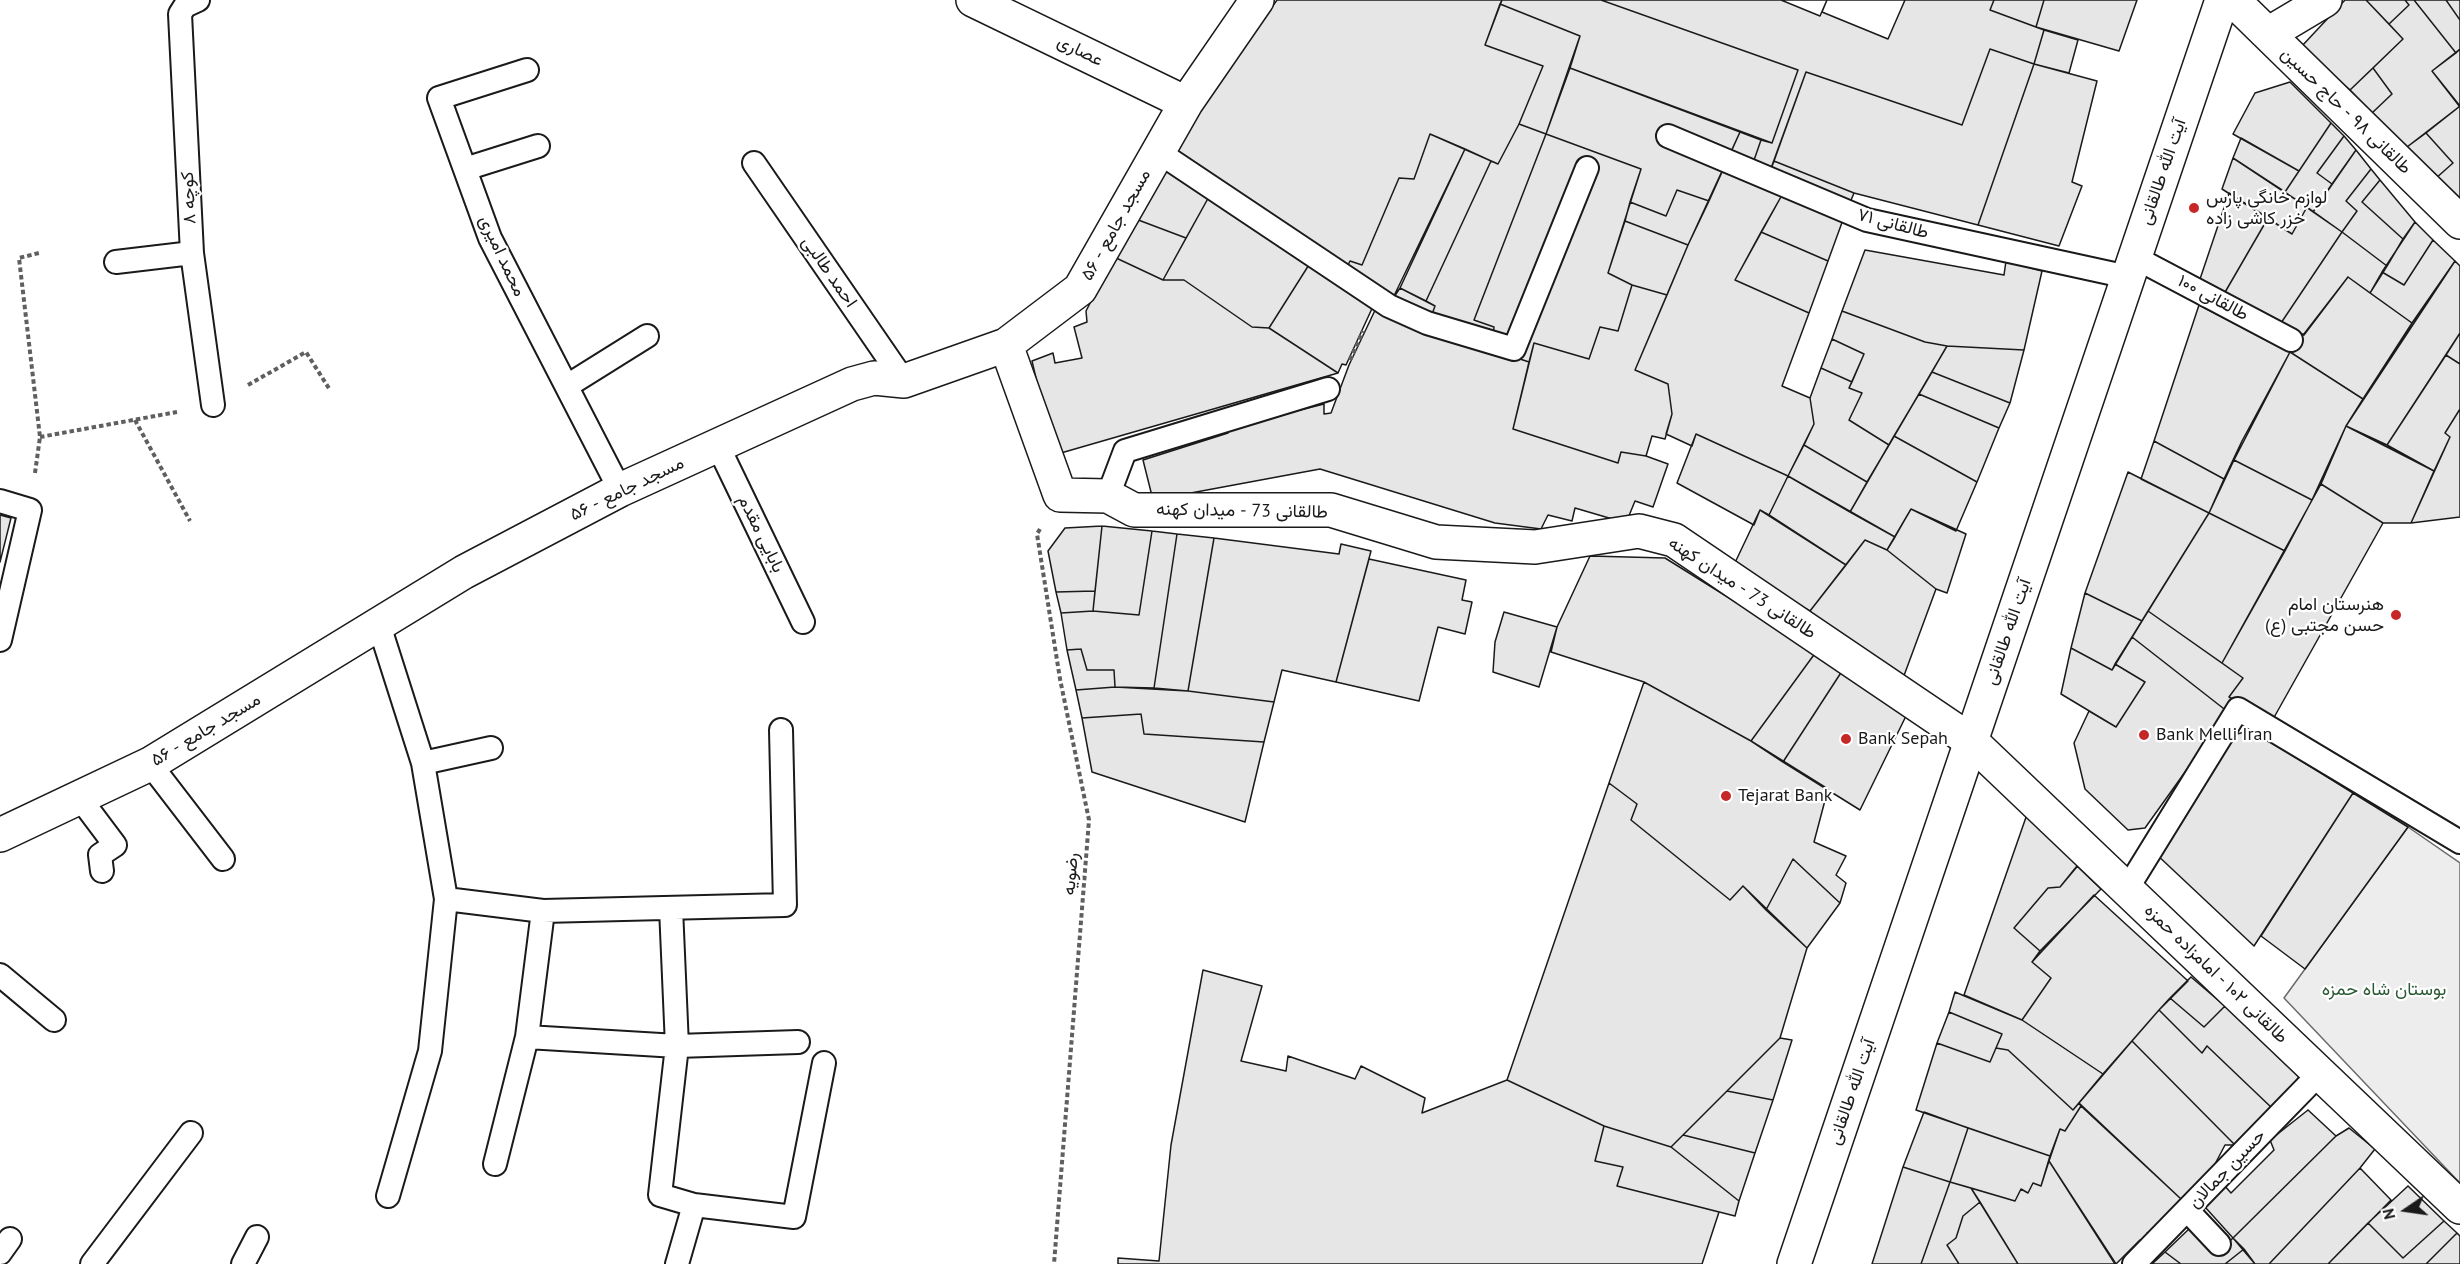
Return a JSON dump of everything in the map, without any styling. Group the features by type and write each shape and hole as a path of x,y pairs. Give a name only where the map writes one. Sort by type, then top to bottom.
{"street":[{"name":"عصاری","path":"973,0 1186,102"},
{"name":"۵۶ - مسجد جامع","path":"0,835 150,764 464,572 620,490 852,384 874,378 904,381 1006,345 1080,289 1186,102 1257,0"},
{"name":"آیت الله طالقانی","path":"1794,1264 2222,0"},
{"name":"طالقانی ۹۸ - حاج حسین","path":"2233,0 2460,222"},
{"path":"2268,34 2325,0"},
{"path":"1006,345 1060,495"},
{"name":"طالقانی 73 - میدان کهنه","path":"1060,495 1108,496 1134,510 1330,510 1436,543 1535,547 1639,531 1674,540 1971,741"},
{"name":"طالقانی ۱۰۲ - امامزاده حمزه","path":"1971,741 2460,1208"}],"lane":[{"name":"کوچه ۸","path":"198,0 184,6 180,14 192,253 213,405"},
{"name":"محمد امیری","path":"527,70 439,98 490,238 620,490"},
{"name":"طالقانی ۷۱","path":"1668,136 1867,220 2131,267"},
{"path":"465,169 538,146"},
{"path":"1157,151 1389,306 1427,323 1515,349 1587,168"},
{"name":"احمد طالبی","path":"754,163 904,381"},
{"path":"117,262 192,253"},
{"name":"طالقانی ۱۰۰","path":"2131,267 2291,340"},
{"path":"567,386 647,336"},
{"path":"1108,496 1125,451 1328,389"},
{"name":"بابایی مقدم","path":"718,446 803,622"},
{"path":"0,501 30,510 0,640"},
{"path":"379,625 423,763 446,899 430,1051 388,1196"},
{"path":"2127,889 2238,709 2460,842"},
{"path":"446,899 543,912 785,905 781,730"},
{"path":"423,763 491,748"},
{"path":"150,764 224,859"},
{"path":"79,797 115,845 100,855 102,871"},
{"path":"671,908 678,1046 660,1195 694,1204 794,1217 824,1063"},
{"path":"495,1164 527,1038 543,912"},
{"path":"0,975 54,1020"},
{"path":"527,1038 678,1046 798,1042"},
{"name":"حسین جمالان","path":"2134,1264 2319,1073"},
{"path":"92,1264 191,1133"},
{"path":"677,1264 694,1204"},
{"path":"2187,1210 2219,1244"},
{"path":"243,1264 257,1237"}],"path":[{"path":"30,510 39,437 19,258 39,253"},
{"path":"1328,389 1338,387 1379,298"},
{"path":"135,420 190,521"},
{"name":"رضویه","path":"1054,1264 1089,820 1060,680 1037,534 1060,495"}],"shaded area":[{"name":"بوستان شاه حمزه","path":"2408,827 2460,863 2460,1183 2284,998"}],"building":[{"path":"1277,0 1502,0 1485,45 1543,66 1519,124 1498,164 1430,134 1414,179 1399,178 1362,265 1350,261 1346,269 1169,151"},
{"path":"1502,0 1601,0 1798,70 1772,143 1570,68 1580,36 1500,4"},
{"path":"1601,0 1994,0 1990,10 2044,30 2034,64 1990,49 1962,125 1806,72 1770,171 1752,166 1761,140 1772,143 1798,70"},
{"path":"1781,0 1827,0 1820,16"},
{"path":"1827,0 1905,0 1888,39 1822,12"},
{"path":"1994,0 2044,0 2036,27 1990,10"},
{"path":"2044,0 2137,0 2119,51 2036,27"},
{"path":"2345,0 2366,0 2403,39 2350,90 2301,47"},
{"path":"2366,0 2405,0 2409,5 2389,24"},
{"path":"2405,0 2414,0 2456,53 2432,71 2460,106 2407,147 2372,113 2392,94 2373,68 2403,39 2389,24 2409,5"},
{"path":"2414,0 2446,0 2460,20 2460,49 2456,53"},
{"path":"2446,0 2460,0 2460,20"},
{"path":"1500,4 1580,36 1546,134 1519,124 1543,66 1485,45"},
{"path":"2044,30 2078,40 2069,73 2034,64"},
{"path":"1990,49 2034,64 1978,225 1854,193 1774,161 1806,72 1962,125"},
{"path":"2460,49 2460,107 2432,71"},
{"path":"2034,64 2097,81 2072,182 2082,186 2059,246 1978,225"},
{"path":"1570,68 1740,132 1709,201 1677,190 1666,216 1630,202 1641,169 1546,134"},
{"path":"2373,68 2392,94 2372,113 2350,90"},
{"path":"2290,82 2331,123 2299,171 2233,134 2255,93"},
{"path":"2460,106 2460,206 2435,179 2453,163 2426,133"},
{"path":"2331,123 2344,136 2317,173 2332,184 2313,212 2285,192"},
{"path":"1519,124 1546,134 1474,320 1494,327 1493,336 1431,317 1435,306 1426,301 1491,161 1498,164"},
{"path":"1740,132 1761,140 1752,166 1782,195 1735,280 1809,313 1782,386 1810,398 1814,424 1788,476 1696,434 1692,446 1666,434 1672,414 1668,384 1635,370 1688,245"},
{"path":"2426,133 2453,163 2435,179 2407,147"},
{"path":"1430,134 1465,149 1392,300 1346,269 1350,261 1362,265 1399,178 1414,179"},
{"path":"1546,134 1641,169 1608,273 1632,285 1618,331 1600,327 1589,359 1534,343 1529,362 1425,327 1493,336 1494,327 1474,320"},
{"path":"2344,136 2356,150 2332,184 2317,173"},
{"path":"2241,138 2299,171 2285,192 2233,158"},
{"path":"1465,149 1491,161 1426,301 1400,288"},
{"path":"2356,150 2371,169 2346,201 2357,211 2342,232 2313,212"},
{"path":"2233,158 2307,207 2292,234 2222,189"},
{"path":"1163,161 1211,193 1186,238 1133,218"},
{"path":"1774,161 1854,193 1844,217 1764,188"},
{"path":"2371,169 2380,180 2362,202 2403,239 2387,266 2342,232 2357,211 2346,201"},
{"path":"2380,180 2415,222 2403,239 2362,202"},
{"path":"1677,190 1709,201 1688,245 1625,221 1630,202 1666,216"},
{"path":"1211,193 1312,260 1269,328 1252,327 1184,280 1163,280"},
{"path":"2229,193 2268,218 2224,294 2199,282"},
{"path":"1782,195 1844,217 1828,261 1761,232"},
{"path":"2307,207 2342,232 2281,323 2224,294 2268,218 2292,234"},
{"path":"1133,218 1186,238 1163,280 1114,257"},
{"path":"1625,221 1688,245 1667,295 1632,285 1608,273"},
{"path":"2415,222 2433,240 2404,285 2382,272"},
{"path":"1761,232 1828,261 1809,313 1735,280"},
{"path":"2342,232 2387,266 2370,293 2348,277 2304,335 2281,323"},
{"path":"2433,240 2455,261 2412,323 2370,293 2382,272 2404,285"},
{"path":"1865,250 2004,275 2006,261 2042,271 2024,350 1947,346 1925,342 1842,311"},
{"path":"1114,257 1163,280 1184,280 1252,327 1269,328 1338,373 1054,455 1032,361 1053,353 1055,363 1082,358 1074,327 1087,322 1086,311"},
{"path":"1312,260 1375,302 1346,365 1342,364 1338,373 1269,328"},
{"path":"2455,261 2460,266 2460,333 2387,445 2346,426"},
{"path":"2348,277 2412,323 2363,399 2290,352"},
{"path":"1632,285 1667,295 1635,370 1668,384 1672,414 1665,439 1652,436 1646,456 1621,452 1618,463 1513,429 1534,343 1589,359 1600,327 1618,331"},
{"path":"1400,288 1435,306 1431,317 1392,300"},
{"path":"1378,304 1399,319 1529,362 1513,429 1618,463 1621,452 1646,456 1668,464 1653,507 1635,501 1626,523 1575,508 1572,521 1548,515 1541,529 1495,523 1320,469 1153,500 1143,460 1228,433 1227,428 1324,404 1324,414 1331,413 1349,365"},
{"path":"2199,305 2290,352 2224,479 2154,441"},
{"path":"1842,311 1925,342 1947,346 1889,445 1849,420 1862,393 1849,388 1864,354 1832,339"},
{"path":"2460,333 2460,364 2446,355"},
{"path":"1832,339 1864,354 1852,382 1821,368"},
{"path":"1947,346 2024,350 2010,403 1932,372"},
{"path":"2290,352 2363,399 2346,426 2312,500 2234,460"},
{"path":"2446,355 2460,364 2460,409 2445,433 2450,437 2434,471 2387,445"},
{"path":"1821,368 1852,382 1849,388 1862,393 1849,420 1889,445 1867,482 1804,445 1814,424 1810,398"},
{"path":"1932,372 2010,403 1999,428 1919,394"},
{"path":"1919,394 1999,428 1977,482 1894,436"},
{"path":"2460,409 2460,517 2411,523 2450,437 2445,433"},
{"path":"2346,426 2434,471 2411,523 2383,523 2321,484"},
{"path":"1696,434 1788,476 1769,515 1760,510 1754,525 1677,483"},
{"path":"1894,436 1977,482 1956,531 1911,509 1895,537 1850,512"},
{"path":"2154,441 2224,479 2209,513 2141,479"},
{"path":"1804,445 1867,482 1850,512 1788,476"},
{"path":"2234,460 2312,500 2285,551 2209,513"},
{"path":"2128,472 2209,513 2142,621 2085,593"},
{"path":"1788,476 1895,537 1887,550 1865,540 1846,565 1769,515"},
{"path":"2321,484 2383,523 2272,721 2229,697 2243,678 2222,663"},
{"path":"1911,509 1966,534 1947,593 1936,589 1887,550"},
{"path":"1760,510 1846,565 1810,611 1732,569"},
{"path":"2209,513 2285,551 2222,663 2148,611"},
{"path":"0,515 11,518 0,562"},
{"path":"1102,526 1152,531 1139,615 1093,611"},
{"path":"1102,526 1095,591 1056,592 1048,551 1065,528"},
{"path":"1152,531 1177,534 1154,688 1115,687 1114,670 1087,670 1081,649 1067,650 1061,613 1093,611 1139,615"},
{"path":"1177,534 1214,538 1188,691 1154,688"},
{"path":"1214,538 1339,554 1341,544 1371,551 1336,682 1282,670 1274,702 1188,691"},
{"path":"1865,540 1887,550 1936,589 1902,681 1807,622 1810,611"},
{"path":"1590,556 1665,558 1816,652 1751,741 1644,682 1551,652 1557,627"},
{"path":"1369,559 1466,580 1462,600 1472,602 1465,634 1438,627 1419,701 1336,682"},
{"path":"1095,591 1093,611 1061,613 1056,592"},
{"path":"2085,593 2142,621 2112,670 2071,648"},
{"path":"2148,611 2243,678 2229,697 2235,701 2228,712 2132,637"},
{"path":"1504,612 1557,627 1539,687 1493,672 1495,642"},
{"name":"Bank Melli Iran","path":"2132,637 2228,712 2145,828 2128,830 2085,789 2074,743 2089,711 2116,727 2145,682 2115,664"},
{"path":"2071,648 2112,670 2115,664 2145,682 2116,727 2061,694"},
{"path":"1081,649 1087,670 1114,670 1115,687 1076,690 1067,650"},
{"path":"1816,652 1844,668 1783,762 1751,741"},
{"name":"Bank Sepah","path":"1844,668 1906,716 1860,810 1783,762"},
{"name":"Tejarat Bank","path":"1644,682 1751,741 1828,789 1814,842 1846,856 1836,875 1846,883 1840,903 1793,859 1766,910 1743,886 1730,900 1631,820 1637,804 1609,783"},
{"path":"1115,687 1188,691 1274,702 1264,742 1144,734 1141,714 1082,718 1076,690"},
{"path":"1141,714 1144,734 1264,742 1245,822 1092,772 1082,718"},
{"path":"2252,730 2353,793 2254,946 2155,853 2237,734"},
{"path":"1609,783 1637,804 1631,820 1730,900 1743,886 1807,948 1780,1038 1671,1147 1604,1126 1507,1080"},
{"path":"2353,793 2408,827 2305,969 2261,936"},
{"path":"2032,800 2086,856 2060,887 2048,888 2014,928 2040,951 2032,962 2051,978 2022,1020 1964,995"},
{"path":"1793,859 1840,903 1807,948 1766,910"},
{"path":"2077,866 2101,889 2040,951 2014,928 2048,888 2060,887"},
{"path":"2094,895 2188,981 2159,1010 2103,1074 2022,1020 2051,978 2032,962"},
{"path":"1203,970 1262,986 1241,1061 1286,1071 1288,1056 1355,1079 1361,1066 1425,1098 1422,1113 1507,1080 1604,1126 1595,1161 1623,1167 1617,1186 1719,1212 1702,1264 1118,1264 1118,1258 1159,1261 1171,1145"},
{"path":"2191,977 2225,1006 2204,1027 2170,998"},
{"path":"1955,992 2022,1020 2103,1074 2073,1110 2008,1050 1996,1048 2002,1034 1949,1012"},
{"path":"2170,998 2204,1027 2225,1006 2299,1077 2273,1109 2207,1046 2202,1053 2159,1010"},
{"path":"2159,1010 2202,1053 2207,1046 2273,1109 2235,1145 2132,1041"},
{"path":"1949,1012 2002,1034 1990,1062 1937,1043"},
{"path":"1780,1038 1792,1040 1773,1100 1727,1091"},
{"path":"2132,1041 2235,1145 2225,1145 2214,1166 2181,1199 2079,1103"},
{"path":"1937,1043 1990,1062 1996,1048 2008,1050 2073,1110 2079,1103 2081,1106 2065,1131 2060,1129 2050,1156 1916,1110"},
{"path":"1727,1091 1773,1100 1755,1153 1683,1135"},
{"path":"2081,1106 2181,1199 2155,1234 2150,1231 2147,1233 2150,1237 2145,1243 2140,1240 2116,1264 2049,1161 2060,1129 2065,1131"},
{"path":"2308,1110 2336,1136 2233,1238 2205,1207 2224,1185 2231,1193 2274,1150 2270,1140"},
{"path":"1924,1112 1968,1128 1950,1182 1903,1167"},
{"path":"1604,1126 1671,1147 1739,1201 1735,1216 1617,1186 1623,1167 1595,1161"},
{"path":"1968,1128 2050,1156 2041,1186 2033,1183 2028,1193 2021,1189 2015,1201 1950,1182"},
{"path":"2349,1128 2375,1149 2360,1168 2269,1264 2255,1264 2233,1238 2336,1136"},
{"path":"1683,1135 1755,1153 1739,1201 1671,1147"},
{"path":"2049,1161 2115,1264 2018,1264 1971,1188 2015,1201 2021,1189 2028,1193 2033,1183 2041,1186"},
{"path":"1903,1167 1950,1182 1921,1264 1872,1264"},
{"path":"2360,1168 2391,1200 2328,1264 2269,1264"},
{"path":"1950,1182 1971,1188 1980,1202 1963,1216 1956,1238 1947,1245 1959,1264 1921,1264"},
{"path":"2408,1186 2444,1221 2403,1258 2368,1223"},
{"path":"1980,1202 2018,1264 1959,1264 1947,1245 1956,1238 1963,1216"},
{"path":"2444,1221 2457,1233 2426,1264 2328,1264 2368,1223 2403,1258"},
{"path":"2190,1228 2215,1255 2233,1238 2244,1249 2225,1264 2181,1264 2165,1252"},
{"path":"2457,1233 2460,1236 2460,1264 2426,1264"},
{"path":"2244,1249 2255,1264 2225,1264"},
{"path":"2165,1252 2181,1264 2152,1264"}],"place":[{"name":"لوازم خانگی پارس خزر کاشی زاده","path":"2194,208"},
{"name":"هنرستان امام حسن مجتبی (ع)","path":"2396,615"},
{"name":"Bank Melli Iran","path":"2144,735"},
{"name":"Bank Sepah","path":"1846,739"},
{"name":"Tejarat Bank","path":"1726,796"}]}
